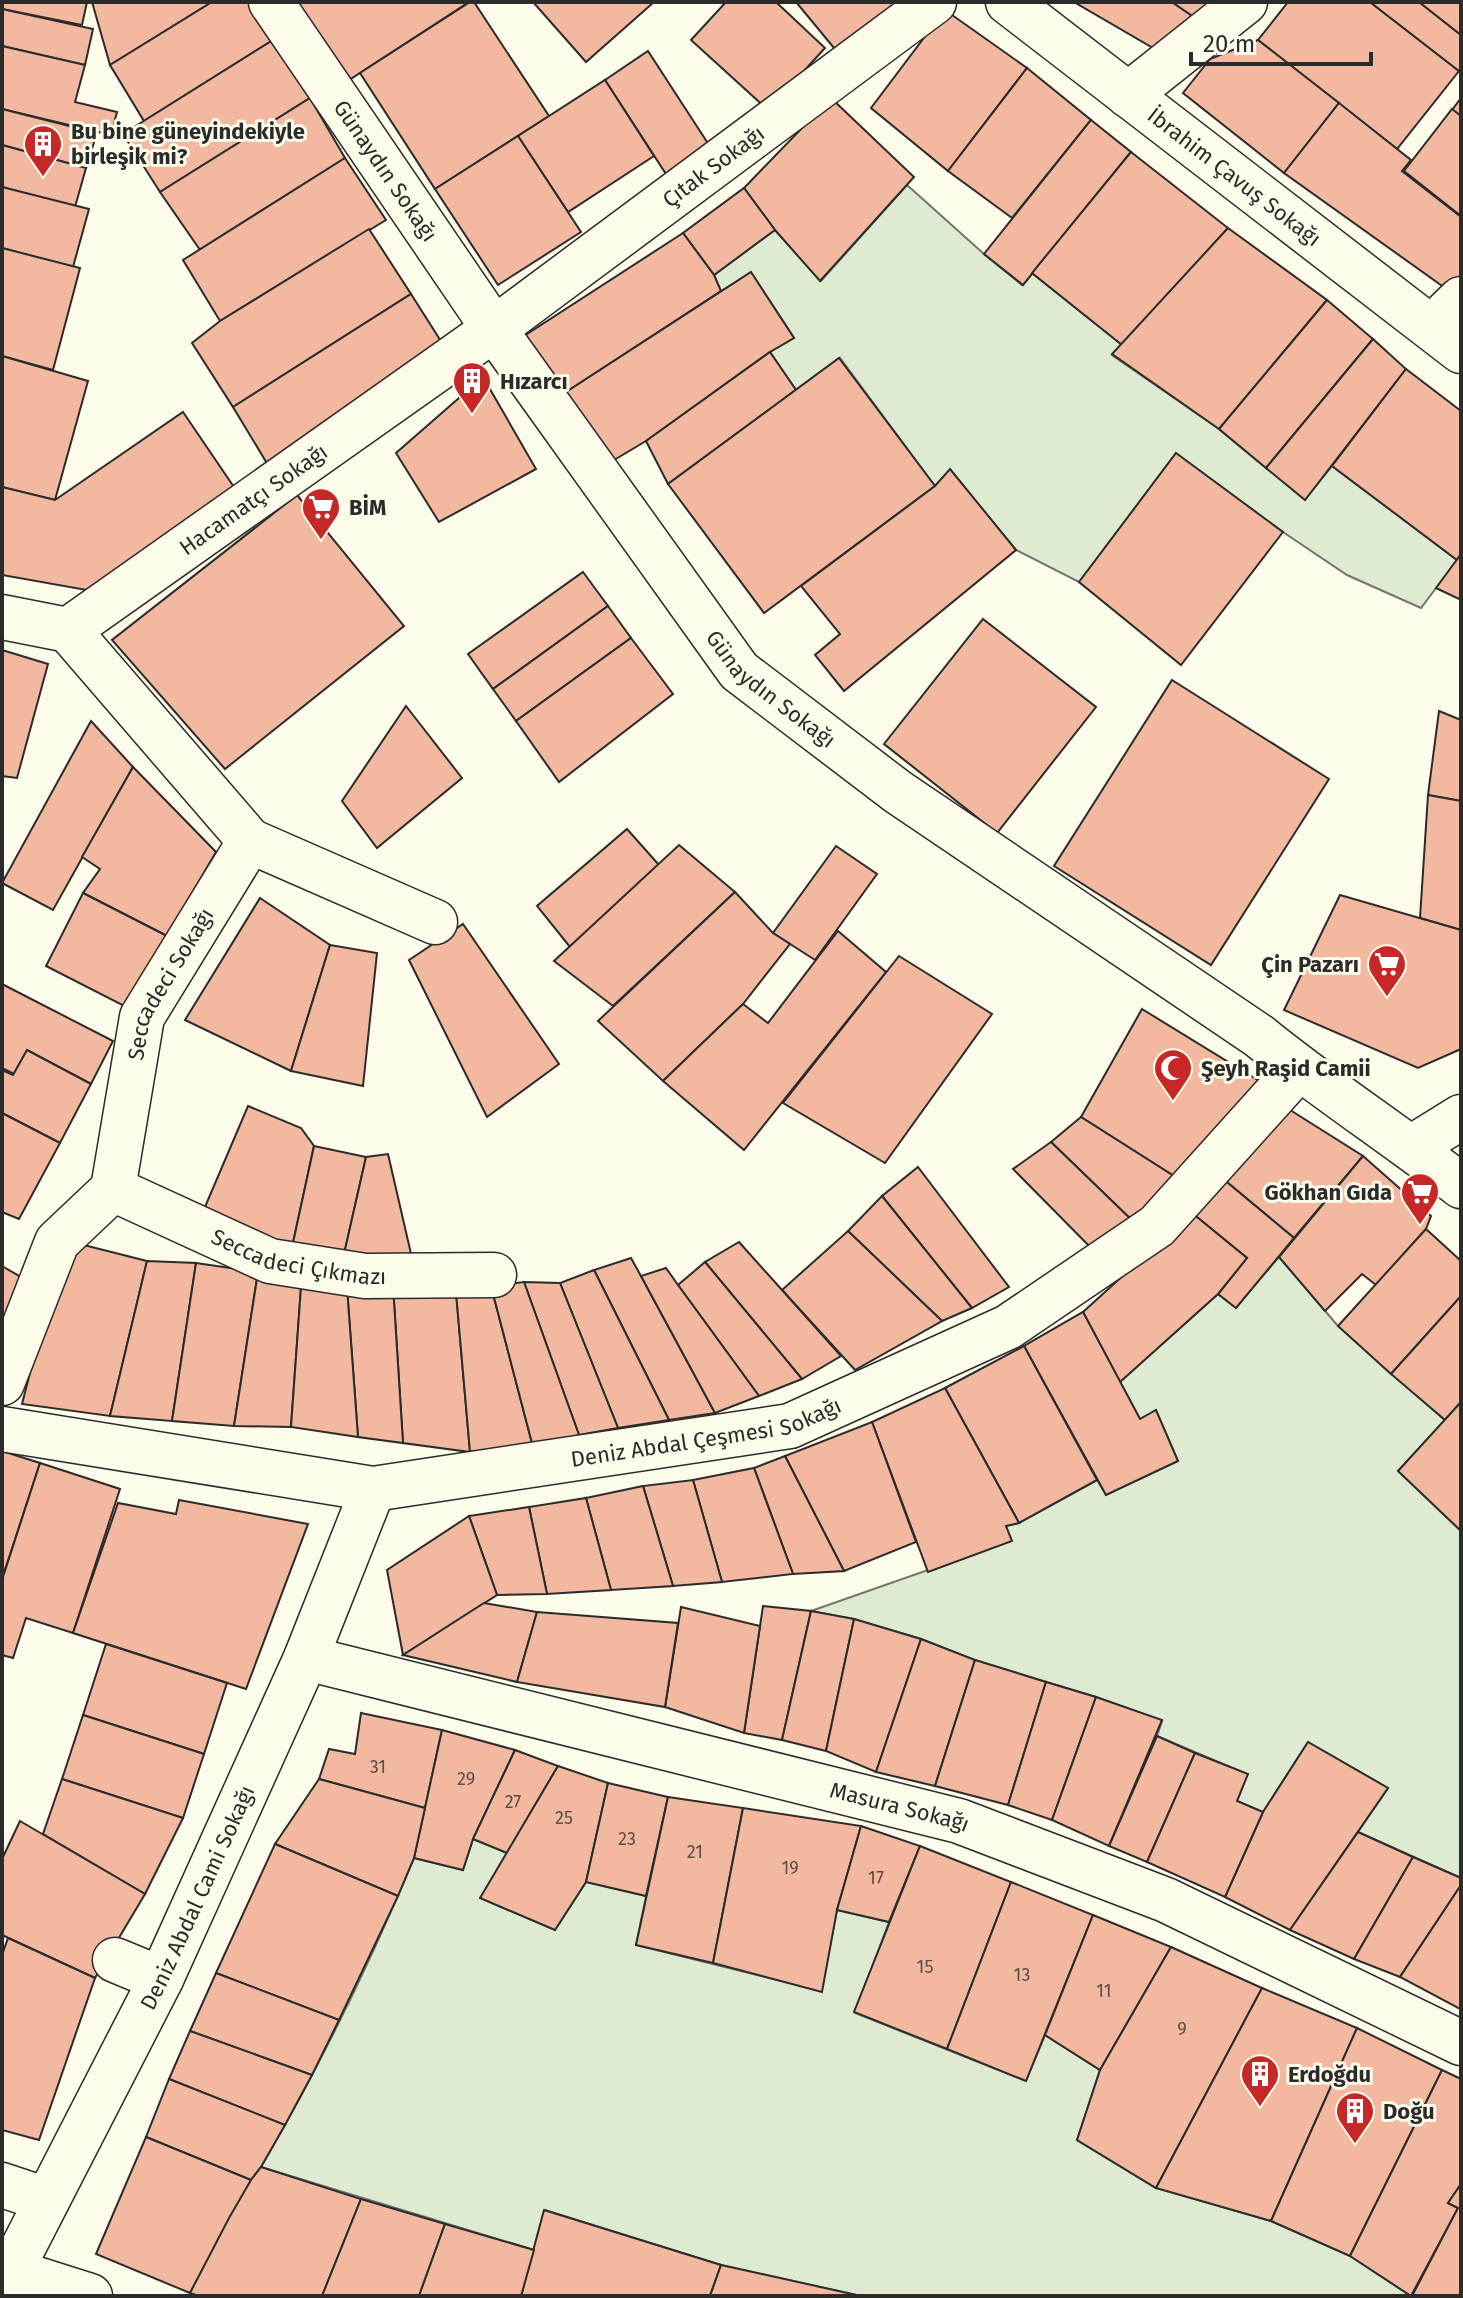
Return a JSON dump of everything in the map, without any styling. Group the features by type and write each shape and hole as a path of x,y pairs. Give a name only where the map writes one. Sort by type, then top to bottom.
{"street":[{"name":"Günaydın Sokağı","path":"271,2 494,329 739,671 898,792 1259,1036 1461,1186"},
{"name":"Çıtak Sokağı","path":"494,329 934,2"},
{"name":"İbrahim Çavuş Sokağı","path":"1008,2 1128,95 1451,326"},
{"path":"1128,95 1245,2"},
{"name":"Hacamatçı Sokağı","path":"68,630 494,329"},
{"path":"2,617 68,630 250,841 435,922"},
{"name":"Seccadeci Sokağı","path":"113,1189 142,1017 250,841"},
{"name":"Deniz Abdal Çeşmesi Sokağı","path":"2,1429 373,1489 790,1426 1008,1327 1157,1226 1299,1068"},
{"path":"1411,1148 1461,1117"},
{"path":"2,1383 57,1242 113,1189"},
{"name":"Seccadeci Çıkmazı","path":"113,1189 270,1261 365,1276 494,1275"},
{"name":"Deniz Abdal Cami Sokağı","path":"7,2283 161,1979 306,1658 373,1489"},
{"name":"Masura Sokağı","path":"306,1658 959,1821 1166,1900 1461,2043"},
{"path":"115,1960 161,1979"},
{"path":"2,2185 47,2200"},
{"path":"7,2283 90,2296"}],"green space":[{"path":"907,185 1022,285 1032,273 1122,345 1112,355 1219,429 1305,499 1332,466 1457,560 1421,608 1347,575 1176,454 1079,582 1016,550 950,470 935,486 840,358 796,390 770,352 794,338 751,273 721,291 714,275 775,230 821,281"},
{"path":"1279,1257 1338,1326 1445,1420 1398,1471 1461,1531 1461,1878 1358,1832 1388,1788 1308,1742 1263,1812 1237,1801 1247,1774 1157,1736 1162,1721 975,1660 921,1639 854,1619 811,1611 1011,1541 1006,1526 1019,1523 1097,1480 1106,1495 1178,1461 1156,1411 1140,1419 1120,1382 1218,1294 1236,1307"},
{"path":"473,1839 507,1853 481,1898 555,1930 586,1882 646,1896 636,1945 821,1991 837,1910 889,1922 855,2013 1026,2081 1045,2035 1100,2070 1077,2140 1156,2188 1271,2221 1350,2256 1411,2296 861,2296 721,2265 545,2210 534,2250 261,2167 343,2015 414,1858 463,1870"}],"building":[{"path":"2,2 87,2 82,25 2,9"},
{"path":"92,2 212,2 110,65"},
{"path":"212,2 249,2 273,40 144,121 110,65"},
{"path":"294,2 469,2 346,82"},
{"path":"474,2 549,116 435,189 360,73"},
{"path":"533,2 654,2 586,62"},
{"path":"726,2 776,2 825,48 768,110 691,40"},
{"path":"796,2 903,2 839,54"},
{"path":"1074,2 1172,2 1201,22 1160,52"},
{"path":"1172,2 1224,2 1201,22"},
{"path":"1288,2 1370,2 1459,71 1397,149 1258,40"},
{"path":"1370,2 1419,2 1461,35 1461,69 1459,71"},
{"path":"1419,2 1461,2 1461,35"},
{"path":"2,9 93,29 85,65 2,46"},
{"path":"945,10 1027,68 948,171 871,108"},
{"path":"273,40 310,98 160,192 123,134"},
{"path":"1258,40 1339,103 1284,173 1183,93 1210,59"},
{"path":"2,46 85,65 75,102 117,112 111,135 2,109"},
{"path":"648,51 709,145 666,174 605,80"},
{"path":"1027,68 1091,120 1012,218 948,171"},
{"path":"605,80 654,156 568,212 518,136"},
{"path":"310,98 345,158 200,250 160,192"},
{"path":"831,98 914,177 820,281 775,230 744,188"},
{"path":"1461,98 1461,116 1452,110"},
{"path":"1339,103 1411,160 1402,171 1461,217 1461,284 1452,293 1284,173"},
{"path":"2,109 97,133 86,168 2,145"},
{"path":"1452,109 1461,116 1461,216 1404,171"},
{"path":"1091,120 1131,152 1023,285 984,254"},
{"path":"518,136 581,232 498,285 435,189"},
{"name":"Bu bine güneyindekiyle birleşik mi?","path":"2,145 86,168 75,207 2,187"},
{"path":"1131,152 1228,228 1122,345 1032,273"},
{"path":"345,158 386,220 220,321 183,260"},
{"path":"2,187 89,209 73,267 2,248"},
{"path":"744,188 775,230 714,275 683,233"},
{"path":"1228,228 1327,300 1219,429 1112,354"},
{"path":"369,229 411,294 233,407 192,343 220,321"},
{"path":"683,233 714,275 721,291 563,394 524,336"},
{"path":"2,248 80,268 53,370 2,356"},
{"path":"751,272 794,338 646,441 609,463 563,394"},
{"path":"411,294 444,346 268,465 233,407"},
{"path":"1327,300 1373,339 1266,468 1219,429"},
{"path":"1373,339 1406,369 1305,500 1266,468"},
{"path":"770,352 796,390 668,484 646,441"},
{"path":"2,356 88,381 55,500 2,487"},
{"path":"839,358 935,486 764,613 668,484"},
{"path":"1406,369 1461,411 1461,554 1457,560 1332,466"},
{"name":"Hızarcı","path":"483,377 536,469 439,522 396,453"},
{"path":"183,412 238,493 92,591 2,575 2,487 55,500"},
{"path":"1176,453 1283,532 1181,665 1079,582"},
{"path":"950,469 1016,550 844,691 815,655 840,634 801,586 935,486"},
{"path":"297,495 404,626 225,769 112,640"},
{"path":"1461,554 1461,600 1436,588"},
{"path":"583,572 608,606 493,689 468,654"},
{"path":"608,606 631,638 516,721 493,689"},
{"path":"983,619 1096,707 997,833 884,744"},
{"path":"631,638 673,694 559,782 516,721"},
{"path":"2,650 48,664 17,778 2,776"},
{"path":"1172,680 1329,779 1211,965 1054,866"},
{"path":"406,706 462,778 377,848 342,801"},
{"path":"1439,711 1461,720 1461,801 1428,795"},
{"path":"91,721 133,767 53,910 2,883"},
{"path":"133,767 216,852 167,936 83,893 100,869 82,857"},
{"path":"1428,795 1461,801 1461,930 1420,918"},
{"path":"627,829 659,865 570,947 537,906"},
{"path":"679,845 735,892 613,1006 554,961"},
{"path":"836,846 877,874 815,960 773,933"},
{"path":"735,892 773,933 790,944 743,1004 663,1081 598,1021"},
{"path":"83,893 167,936 130,1009 46,966"},
{"path":"1340,895 1461,930 1461,1049 1418,1068 1284,1010"},
{"path":"260,898 330,945 291,1071 185,1020"},
{"path":"463,924 559,1064 487,1117 409,960"},
{"path":"838,931 886,972 744,1150 663,1081 743,1004 768,1023"},
{"path":"330,945 377,953 363,1086 291,1071"},
{"path":"899,956 992,1014 885,1163 783,1103"},
{"path":"2,984 113,1041 91,1084 27,1050 14,1074 2,1068"},
{"name":"Şeyh Raşid Camii","path":"1142,1009 1269,1087 1188,1185 1081,1117"},
{"path":"27,1050 91,1084 60,1143 2,1113 2,1070 13,1075"},
{"path":"1279,1103 1363,1156 1294,1238 1222,1178"},
{"path":"248,1106 301,1128 314,1146 291,1252 199,1221"},
{"path":"2,1113 60,1143 19,1219 2,1212"},
{"path":"1081,1117 1188,1185 1141,1229 1051,1142"},
{"path":"1051,1142 1141,1229 1099,1256 1013,1169"},
{"path":"314,1146 366,1157 342,1263 291,1252"},
{"path":"388,1154 412,1258 342,1263 366,1157"},
{"path":"1363,1156 1431,1216 1426,1229 1376,1285 1362,1274 1325,1311 1279,1257"},
{"path":"918,1167 1009,1287 972,1308 882,1196"},
{"path":"1222,1178 1294,1238 1236,1308 1218,1294 1247,1258 1192,1213"},
{"path":"882,1196 972,1308 942,1321 848,1231"},
{"path":"1192,1213 1247,1258 1218,1294 1120,1382 1083,1312"},
{"path":"1426,1229 1461,1261 1461,1296 1391,1374 1338,1326"},
{"path":"848,1231 942,1321 855,1370 782,1290"},
{"path":"64,1240 147,1261 110,1416 22,1404"},
{"path":"739,1242 841,1356 802,1379 705,1262"},
{"path":"631,1258 715,1413 669,1420 594,1270"},
{"path":"147,1261 196,1263 172,1421 110,1416"},
{"path":"705,1262 802,1379 759,1396 678,1285"},
{"path":"196,1263 258,1272 234,1426 172,1421"},
{"path":"2,1266 26,1280 2,1330"},
{"path":"666,1268 759,1396 715,1413 641,1276"},
{"path":"594,1270 669,1420 618,1428 560,1283"},
{"path":"258,1272 301,1287 291,1427 234,1426"},
{"path":"455,1281 470,1452 403,1443 393,1286"},
{"path":"455,1281 491,1286 533,1447 470,1452"},
{"path":"524,1282 560,1283 618,1428 579,1435"},
{"path":"524,1282 579,1435 533,1447 491,1286"},
{"path":"393,1286 403,1443 358,1437 347,1288"},
{"path":"301,1287 347,1288 358,1437 291,1427"},
{"path":"1461,1296 1461,1402 1445,1420 1391,1374"},
{"path":"1083,1312 1140,1419 1156,1410 1178,1461 1106,1495 1024,1346"},
{"path":"1024,1346 1097,1480 1019,1523 945,1388"},
{"path":"945,1388 1019,1523 1006,1526 1012,1541 928,1572 872,1422"},
{"path":"1461,1402 1461,1531 1398,1471"},
{"path":"872,1422 916,1542 844,1571 785,1456"},
{"path":"2,1451 40,1463 2,1579"},
{"path":"785,1456 844,1571 793,1574 754,1468"},
{"path":"40,1463 120,1489 73,1633 26,1618 13,1658 2,1655 2,1580"},
{"path":"754,1468 793,1574 722,1582 693,1480"},
{"path":"693,1480 722,1582 673,1586 643,1486"},
{"path":"643,1486 673,1586 611,1590 586,1498"},
{"path":"586,1498 611,1590 547,1594 529,1507"},
{"path":"179,1500 308,1524 246,1689 73,1633 118,1503 176,1514"},
{"path":"529,1507 547,1594 497,1595 469,1516"},
{"path":"469,1516 497,1595 403,1655 387,1570"},
{"path":"484,1603 537,1612 517,1682 403,1655"},
{"path":"763,1606 811,1611 782,1740 744,1733"},
{"path":"681,1607 760,1626 744,1733 665,1707"},
{"path":"811,1611 854,1619 826,1751 782,1740"},
{"path":"537,1612 678,1623 665,1707 517,1682"},
{"path":"854,1619 921,1639 876,1772 826,1751"},
{"path":"921,1639 975,1660 935,1786 876,1772"},
{"path":"106,1644 227,1683 204,1754 83,1715"},
{"path":"975,1660 1046,1682 1008,1805 935,1786"},
{"path":"1046,1682 1096,1697 1052,1820 1008,1805"},
{"path":"1096,1697 1162,1720 1109,1846 1052,1820"},
{"path":"361,1713 442,1730 425,1808 319,1779 329,1749 355,1754"},
{"path":"83,1715 204,1754 183,1818 62,1779"},
{"path":"442,1730 515,1750 473,1839 463,1870 414,1858"},
{"path":"1157,1736 1195,1753 1147,1862 1109,1846"},
{"path":"1308,1742 1388,1788 1290,1930 1225,1897 1263,1812"},
{"path":"515,1750 558,1766 507,1853 473,1839"},
{"path":"1195,1753 1248,1774 1237,1801 1263,1812 1225,1897 1147,1862"},
{"path":"558,1766 608,1783 586,1882 555,1930 480,1898"},
{"path":"62,1779 183,1818 145,1894 43,1834"},
{"path":"319,1779 425,1808 414,1858 398,1896 275,1844"},
{"path":"608,1783 668,1797 646,1896 586,1882"},
{"path":"668,1797 743,1808 713,1963 636,1945"},
{"path":"743,1808 861,1826 837,1910 822,1992 713,1963"},
{"path":"20,1821 145,1894 95,1978 2,1935 2,1859"},
{"path":"861,1826 920,1846 889,1922 837,1910"},
{"path":"1358,1832 1413,1857 1354,1959 1290,1930"},
{"path":"275,1844 398,1896 339,2020 216,1973"},
{"path":"920,1846 1011,1882 947,2049 854,2012"},
{"path":"1413,1857 1461,1878 1461,1885 1400,1977 1354,1959"},
{"path":"1011,1882 1093,1915 1026,2081 947,2049"},
{"path":"1461,1885 1461,2007 1460,2009 1400,1977"},
{"path":"1093,1915 1171,1947 1100,2070 1045,2035"},
{"path":"8,1938 95,1978 39,2140 2,2130 2,1955"},
{"path":"1171,1947 1262,1988 1156,2188 1077,2140 1100,2070"},
{"path":"216,1973 339,2020 312,2075 190,2031"},
{"name":"Erdoğdu","path":"1262,1988 1357,2028 1271,2221 1156,2188"},
{"name":"Doğu","path":"1357,2028 1442,2070 1350,2256 1271,2221"},
{"path":"190,2031 312,2075 285,2125 169,2079"},
{"path":"1442,2070 1461,2079 1461,2184 1448,2203 1458,2208 1411,2296 1350,2256"},
{"path":"169,2079 285,2125 251,2180 146,2137"},
{"path":"146,2137 251,2180 190,2293 96,2254"},
{"path":"261,2167 361,2199 322,2296 199,2296 190,2293 229,2218"},
{"path":"1461,2184 1461,2296 1412,2296 1458,2208 1448,2203"},
{"path":"361,2199 445,2224 419,2296 322,2296"},
{"path":"544,2210 721,2265 710,2296 521,2296"},
{"path":"445,2224 534,2250 521,2296 419,2296"},
{"path":"721,2265 861,2296 710,2296"}],"place":[{"name":"Bu bine güneyindekiyle birleşik mi?","path":"43,178"},
{"name":"Hızarcı","path":"472,415"},
{"name":"BİM","path":"321,541"},
{"name":"Çin Pazarı","path":"1387,998"},
{"name":"Şeyh Raşid Camii","path":"1173,1102"},
{"name":"Gökhan Gıda","path":"1420,1226"},
{"name":"Erdoğdu","path":"1260,2108"},
{"name":"Doğu","path":"1355,2145"}]}
